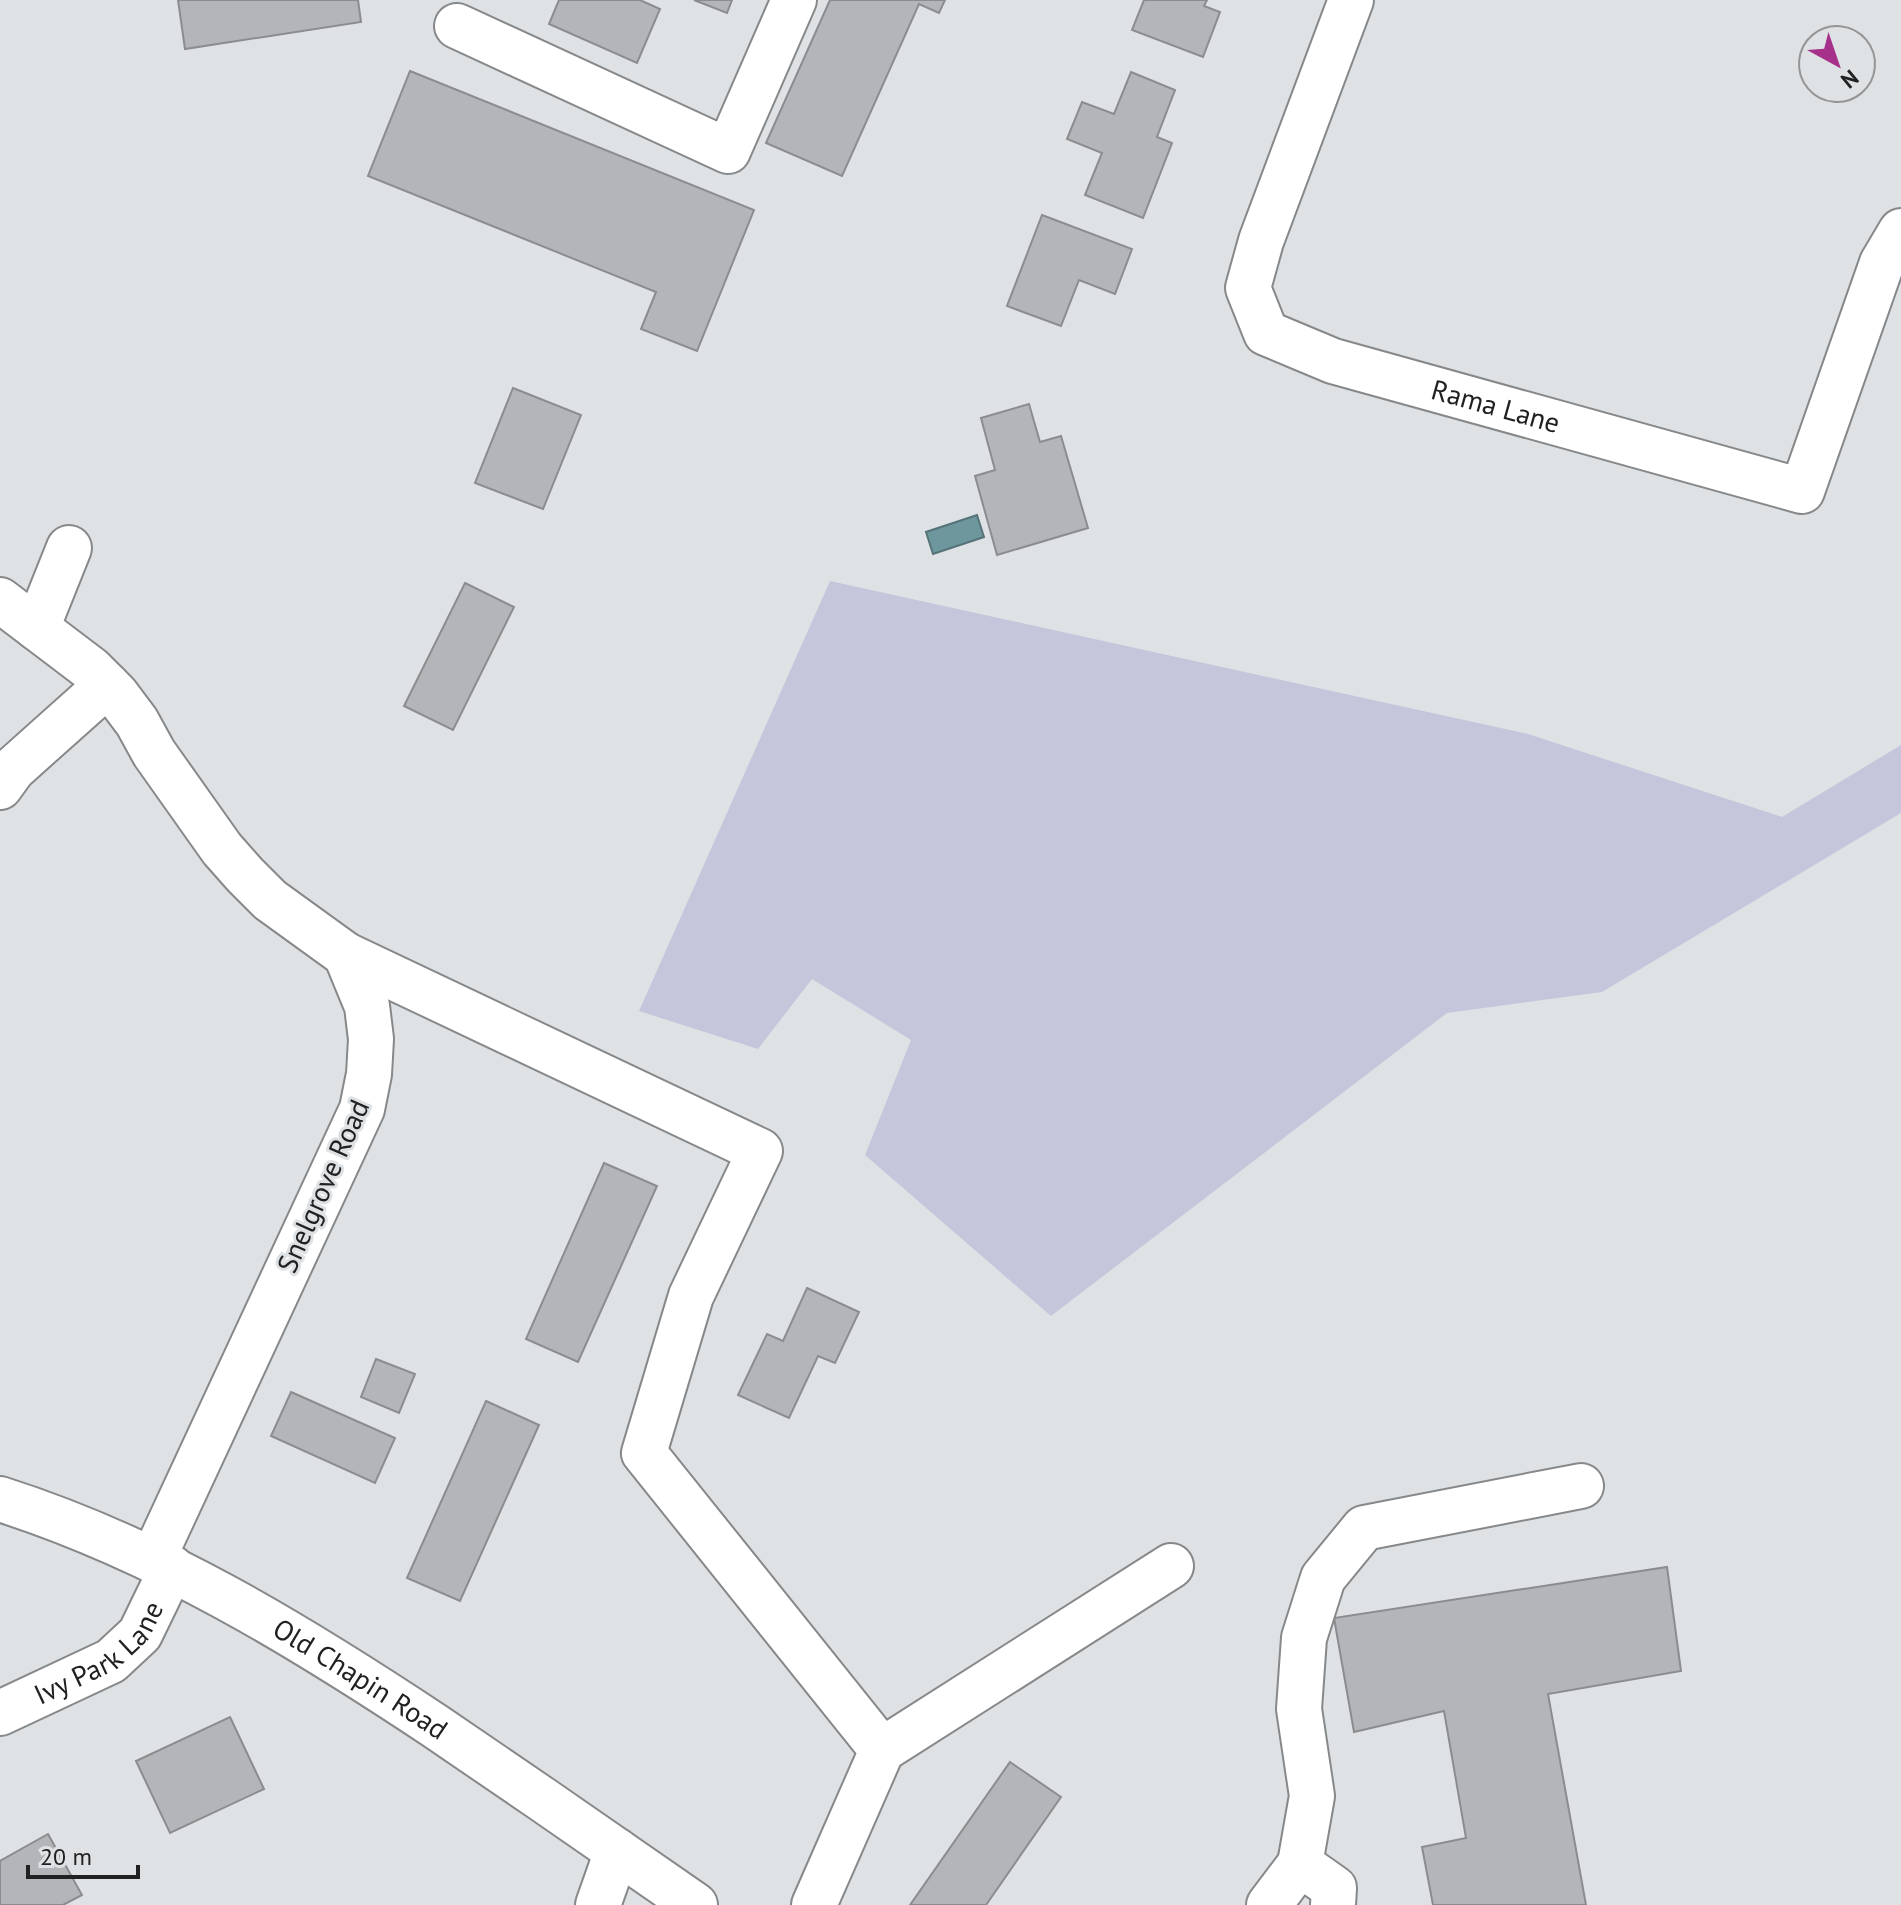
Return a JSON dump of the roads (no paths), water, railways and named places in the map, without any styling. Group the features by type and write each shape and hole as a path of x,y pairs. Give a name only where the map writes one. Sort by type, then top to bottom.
{"street":[{"path":"457,26 728,151 794,0"},
{"name":"Rama Lane","path":"1351,0 1261,241 1248,288 1266,333 1320,355 1802,491 1882,263 1901,231"},
{"path":"37,628 69,548"},
{"path":"0,600 91,669 107,685 137,722 154,753 222,849 270,900 346,955 760,1151 691,1296 644,1453 882,1750"},
{"path":"0,787 13,769 107,685"},
{"name":"Snelgrove Road","path":"163,1564 362,1109 369,1074 371,1039 367,1006 346,955"},
{"path":"1269,1905 1300,1864 1312,1796 1299,1709 1304,1638 1323,1578 1364,1528 1581,1486"},
{"name":"Old Chapin Road","path":"0,1499 53,1515 163,1564 345,1666 695,1905"},
{"name":"Ivy Park Lane","path":"0,1713 111,1661 140,1634 163,1564"},
{"path":"814,1905 882,1750 1171,1566"},
{"path":"598,1905 617,1851"},
{"path":"1300,1864 1334,1888 1333,1905"}]}
